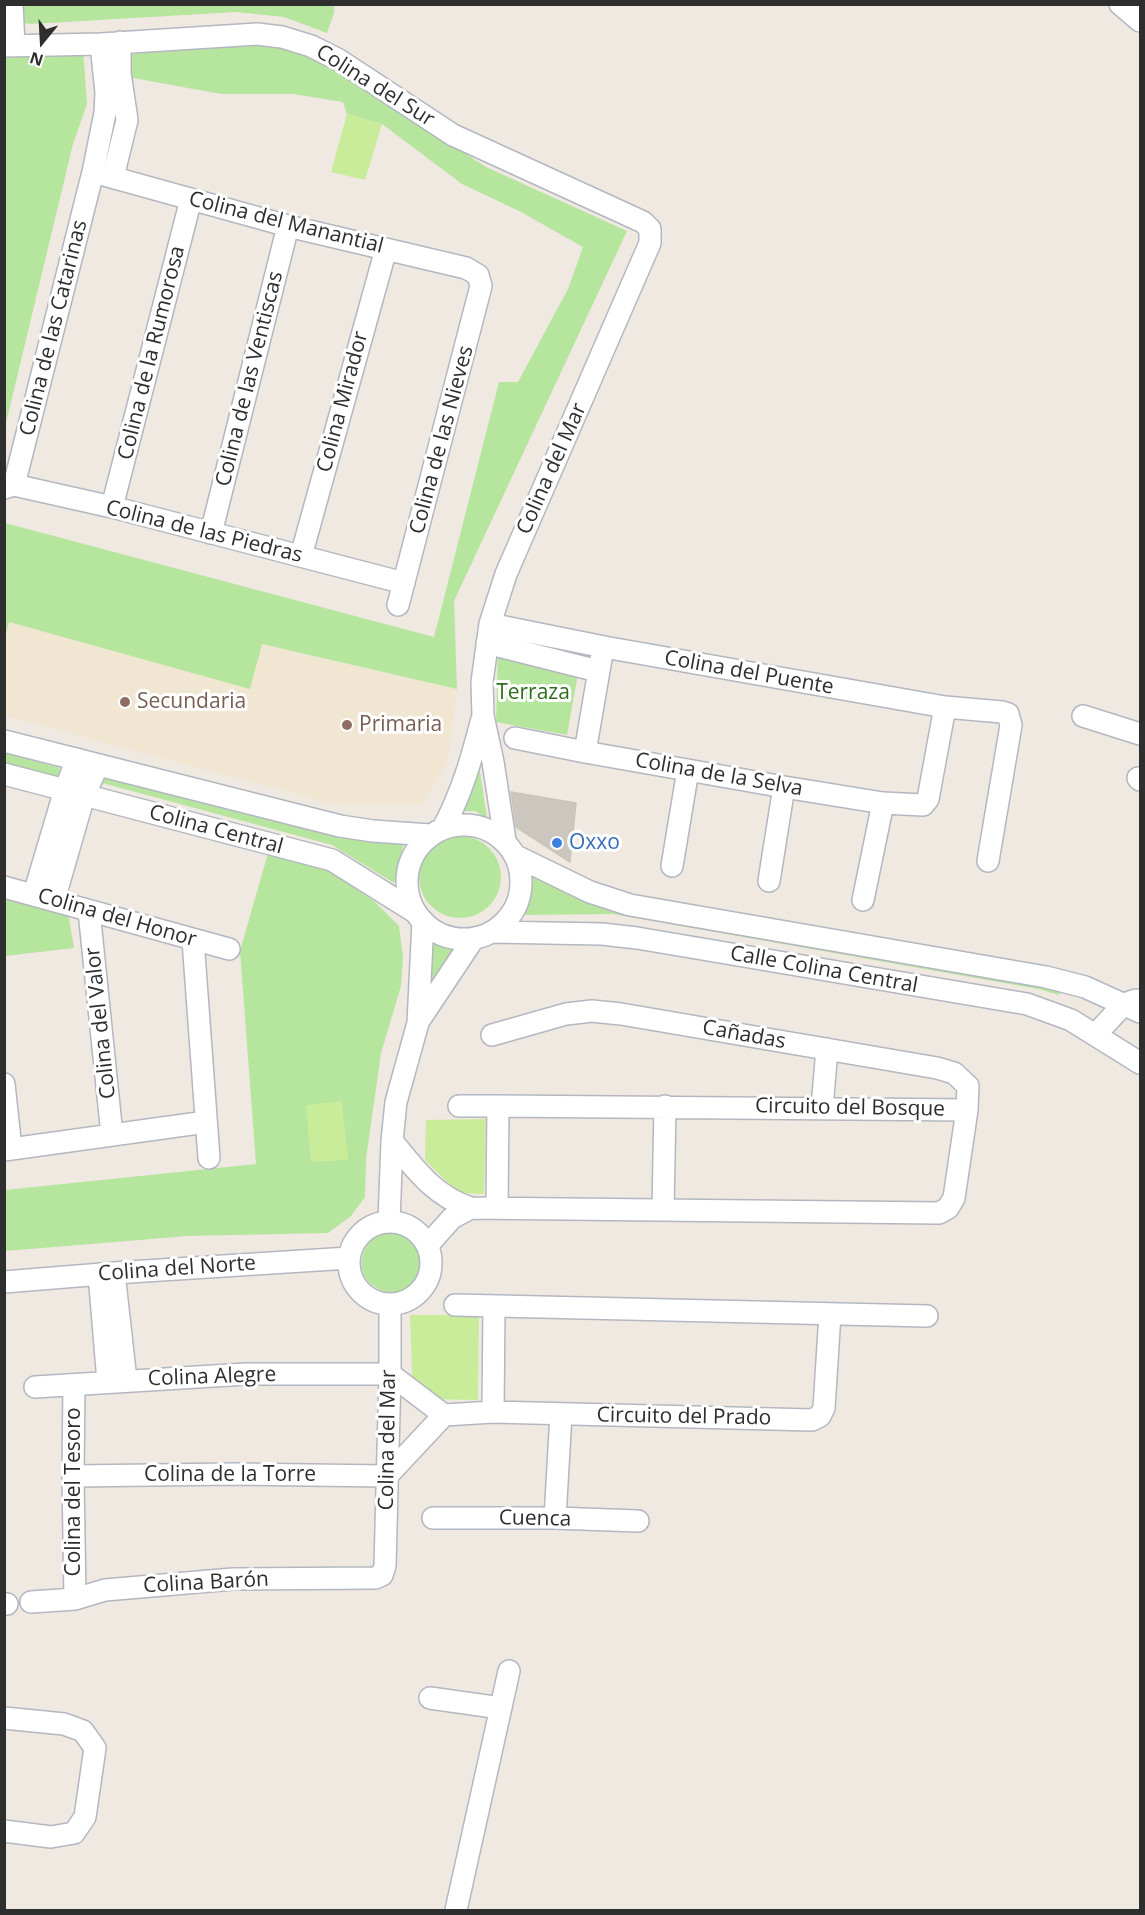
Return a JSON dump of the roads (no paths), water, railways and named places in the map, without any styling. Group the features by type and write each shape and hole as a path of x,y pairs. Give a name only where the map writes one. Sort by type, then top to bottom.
{"street":[{"path":"9,46 12,4"},
{"path":"1120,4 1140,21"},
{"name":"Colina del Sur","path":"9,46 111,43 256,34 282,37 311,46 339,60 453,135 643,222 650,229"},
{"name":"Colina de las Catarinas","path":"9,487 103,174 127,120 120,74 111,43"},
{"name":"Colina del Manantial","path":"103,174 288,226 466,268 478,275"},
{"name":"Colina de la Rumorosa","path":"112,507 191,199"},
{"name":"Colina de las Ventiscas","path":"211,533 288,226"},
{"name":"Colina del Mar","path":"510,848 483,716 482,682 488,634 506,574 650,243 650,229"},
{"name":"Colina Mirador","path":"301,556 386,249"},
{"name":"Colina de las Nieves","path":"398,604 481,286 478,275"},
{"path":"4,459 9,487"},
{"name":"Colina de las Piedras","path":"9,487 112,507 404,583"},
{"path":"488,634 598,671"},
{"name":"Colina del Puente","path":"488,634 604,647 945,707 1002,711 1008,714 1011,725 988,861"},
{"path":"585,752 604,647"},
{"name":"Colina de la Selva","path":"515,738 784,787 884,803 923,805 928,799 945,707"},
{"name":"Colina del Mar","path":"436,832 455,806 470,768 483,716"},
{"path":"1083,716 1140,734"},
{"name":"Colina Central","path":"4,741 340,826 373,831 436,832"},
{"path":"44,897 74,793 77,759"},
{"path":"74,793 98,765"},
{"path":"672,866 688,770"},
{"name":"Colina Central","path":"4,774 332,860 419,916"},
{"path":"769,881 784,787"},
{"path":"862,900 884,803"},
{"path":"465,824 486,828 510,848 522,873 522,891 516,907 506,922 483,935 456,938 438,933 419,916 409,896 407,879 410,863 418,848 436,832 465,824"},
{"name":"Calle Colina Central","path":"510,848 590,892 630,905 1046,976 1135,1005"},
{"name":"Colina del Honor","path":"4,887 229,949"},
{"name":"Colina del Valor","path":"89,911 112,1135"},
{"path":"389,1222 396,1102 418,1023 419,916"},
{"name":"Calle Colina Central","path":"483,935 602,934 637,938 1027,1004 1071,1020 1140,1063"},
{"path":"418,1023 483,935"},
{"path":"193,940 209,1158"},
{"path":"1096,1034 1135,1005"},
{"name":"Cañadas","path":"492,1035 566,1014 592,1011 621,1014 937,1068 954,1073 968,1086 967,1110"},
{"path":"822,1108 827,1049"},
{"path":"4,1084 8,1150 206,1122"},
{"name":"Circuito del Bosque","path":"392,1141 417,1172 437,1191 454,1203 471,1208 939,1213 948,1208 954,1198 967,1110 459,1106"},
{"path":"497,1208 498,1106"},
{"path":"663,1210 665,1106"},
{"path":"427,1246 452,1218 471,1208"},
{"path":"389,1222 401,1224 421,1236 427,1246 431,1257 428,1281 412,1298 390,1305 378,1303 359,1290 352,1281 349,1258 352,1246 367,1229 389,1222"},
{"name":"Colina del Norte","path":"4,1282 349,1258"},
{"path":"106,1274 117,1381"},
{"name":"Colina del Mar","path":"382,1575 385,1566 390,1305"},
{"path":"455,1305 927,1316"},
{"path":"493,1412 494,1307"},
{"name":"Circuito del Prado","path":"444,1415 493,1412 812,1420 820,1416 824,1408 830,1314"},
{"name":"Colina Alegre","path":"34,1387 246,1374 390,1374"},
{"path":"387,1476 444,1415 390,1374"},
{"name":"Colina del Tesoro","path":"74,1385 75,1599"},
{"path":"555,1518 561,1414"},
{"name":"Colina de la Torre","path":"73,1476 233,1474 387,1476"},
{"name":"Cuenca","path":"432,1518 638,1521"},
{"name":"Colina Barón","path":"31,1602 75,1599 105,1590 233,1579 375,1578 382,1575"},
{"path":"456,1911 509,1671"},
{"path":"430,1698 501,1708"},
{"path":"4,1718 64,1724 83,1731 95,1748 85,1817 74,1833 51,1837 4,1831"}],"place":[{"name":"Secundaria","path":"125,702"},
{"name":"Primaria","path":"347,725"},
{"name":"Oxxo","path":"557,843"}],"park label":[{"name":"Terraza","path":"533,693"}]}
